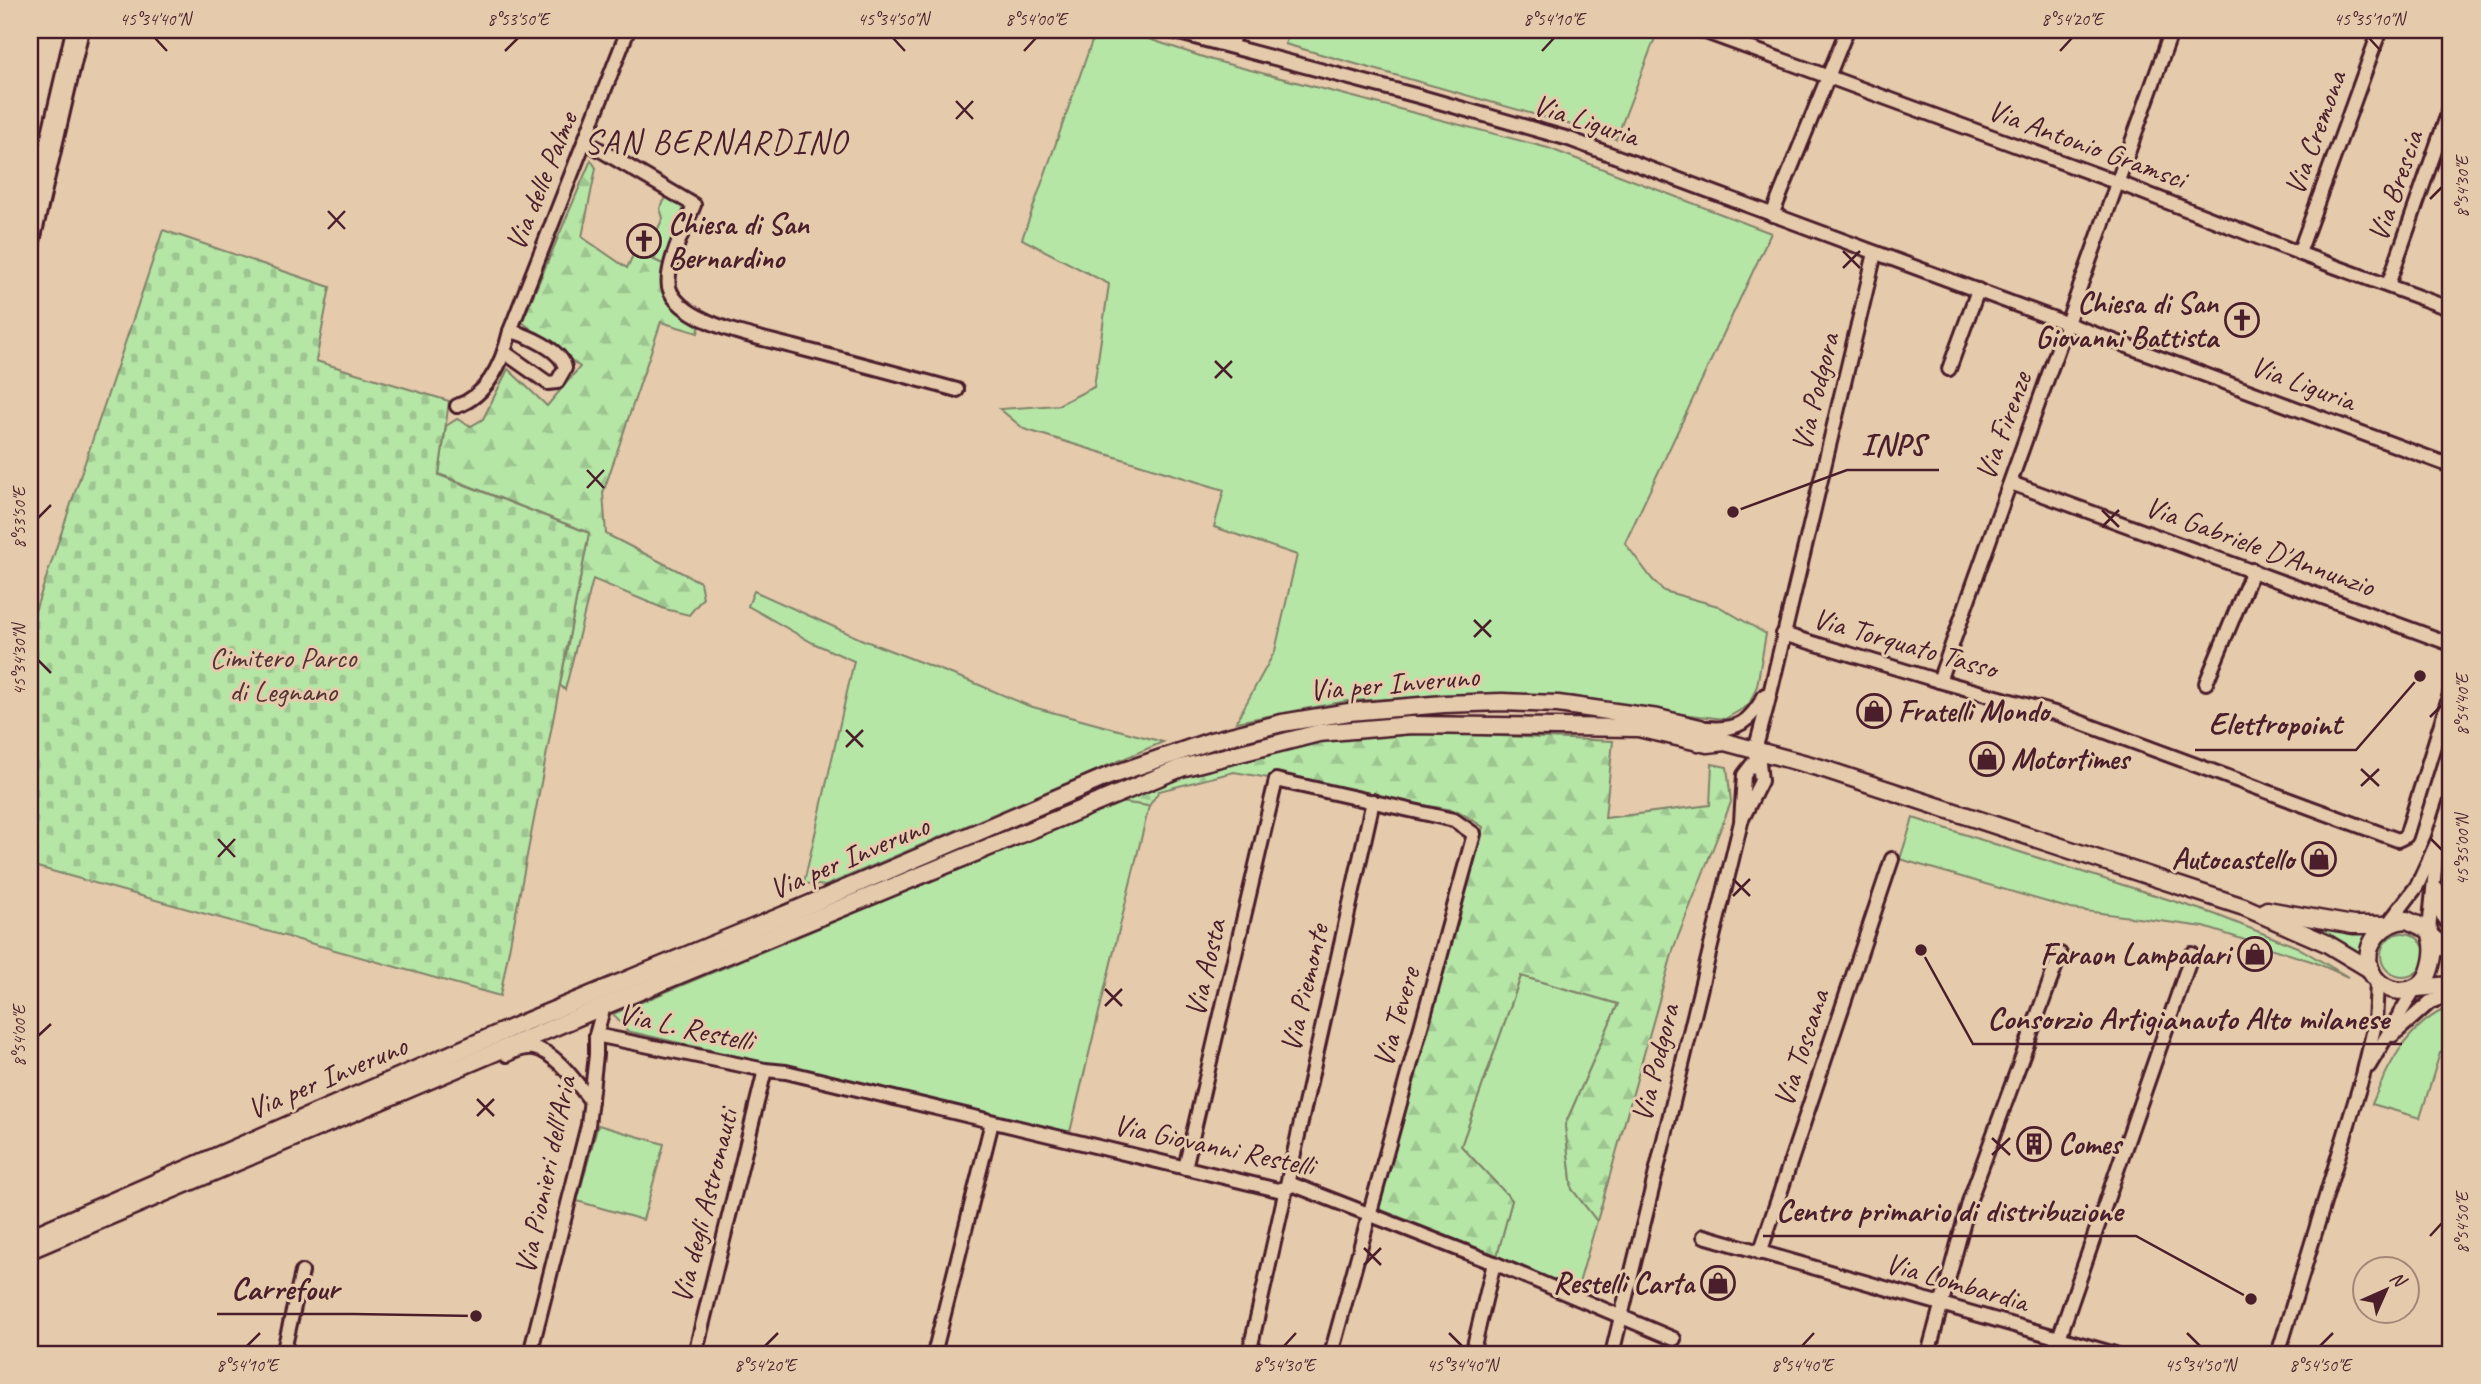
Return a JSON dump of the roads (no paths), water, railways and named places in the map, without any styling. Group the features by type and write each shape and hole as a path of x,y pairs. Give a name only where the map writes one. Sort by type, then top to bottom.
{"main road":[{"name":"Via per Inveruno","path":"30,1237 524,1022 1106,777 1176,751 1316,716 1444,704 1558,704 1658,718 1700,728 1718,736 1725,743"},
{"name":"Via per Inveruno","path":"30,1250 604,1006 1181,768 1319,733 1411,725 1637,728 1707,744 1725,743 1821,768 2244,907 2326,943 2374,975"},
{"name":"Via per Inveruno","path":"2244,907 2353,925 2387,925"},
{"path":"2451,951 2407,920 2387,925 2374,938 2369,958 2374,975 2395,991 2451,985"},
{"path":"2416,989 2428,974 2433,956 2430,934"}],"street":[{"path":"30,215 73,30"},
{"path":"30,254 82,30"},
{"name":"Via delle Palme","path":"457,406 479,394 491,378 504,352 628,30"},
{"name":"Via Liguria","path":"1168,30 1569,139 2451,466"},
{"path":"1230,46 1236,30"},
{"path":"1772,215 1847,30"},
{"name":"Via Firenze","path":"1939,681 2172,30"},
{"name":"Via Cremona","path":"2300,253 2380,30"},
{"name":"Via Antonio Gramsci","path":"1703,32 2118,182 2451,309"},
{"name":"Via Brescia","path":"2388,285 2451,105"},
{"path":"585,141 694,205 671,265 669,278 669,288 685,308 702,319 742,333 957,390"},
{"name":"Via Podgora","path":"1612,1354 1741,822 1745,775 1757,752 1759,730 1767,706 1875,253"},
{"path":"1949,369 1978,290"},
{"path":"504,352 548,383 556,382 565,368 560,358 533,338 510,331"},
{"name":"Via Gabriele D'Annunzio","path":"2011,483 2451,644"},
{"path":"2206,683 2253,570"},
{"name":"Via Torquato Tasso","path":"1783,635 2058,714 2398,840 2406,836 2451,691"},
{"path":"1700,728 1736,727 1749,719 1772,683"},
{"name":"Via Aosta","path":"1185,1168 1276,780 1373,801"},
{"path":"2387,925 2417,886 2438,840 2451,800"},
{"name":"Via Tevere","path":"1331,1354 1474,834 1454,820 1373,801"},
{"name":"Via Piemonte","path":"1250,1352 1373,801"},
{"path":"2430,934 2438,840"},
{"name":"Via Toscana","path":"1760,1253 1892,859"},
{"path":"2434,879 2442,915 2451,927"},
{"path":"1927,1354 1970,1199 2060,954"},
{"path":"2059,1338 2192,954"},
{"path":"2277,1354 2363,1075 2375,1024 2374,975"},
{"path":"2363,1075 2416,989"},
{"path":"2380,1048 2430,1002 2451,995"},
{"name":"Via Pionieri dell'Aria","path":"530,1354 588,1125 596,1035 604,1006"},
{"name":"Via L. Restelli","path":"596,1035 765,1070"},
{"path":"324,1125 348,1120 518,1050 534,1048 547,1054 566,1069 591,1101"},
{"name":"Via Giovanni Restelli","path":"765,1070 786,1072 1278,1190 1294,1185 1494,1263 1674,1339"},
{"name":"Via degli Astronauti","path":"695,1354 765,1070"},
{"path":"934,1354 992,1122"},
{"name":"Via Lombardia","path":"1704,1236 2115,1354"},
{"path":"1472,1354 1494,1263"},
{"path":"283,1354 302,1272"},
{"path":"1250,1352 1269,1354"}],"place":[{"name":"Chiesa di San Bernardino","path":"644,241"},
{"name":"Chiesa di San Giovanni Battista","path":"2242,320"},
{"name":"INPS","path":"1733,512"},
{"name":"Elettropoint","path":"2420,676"},
{"name":"Fratelli Mondo","path":"1874,711"},
{"name":"Motortimes","path":"1987,759"},
{"name":"Autocastello","path":"2319,859"},
{"name":"Consorzio Artigianauto Alto milanese","path":"1921,950"},
{"name":"Faraon Lampadari","path":"2255,954"},
{"name":"Comes","path":"2034,1144"},
{"name":"Restelli Carta","path":"1718,1283"},
{"name":"Centro primario di distribuzione","path":"2251,1299"},
{"name":"Carrefour","path":"476,1316"}],"district":[{"name":"SAN BERNARDINO","path":"716,142"}],"park label":[{"name":"Cimitero Parco di Legnano","path":"283,674"}]}
